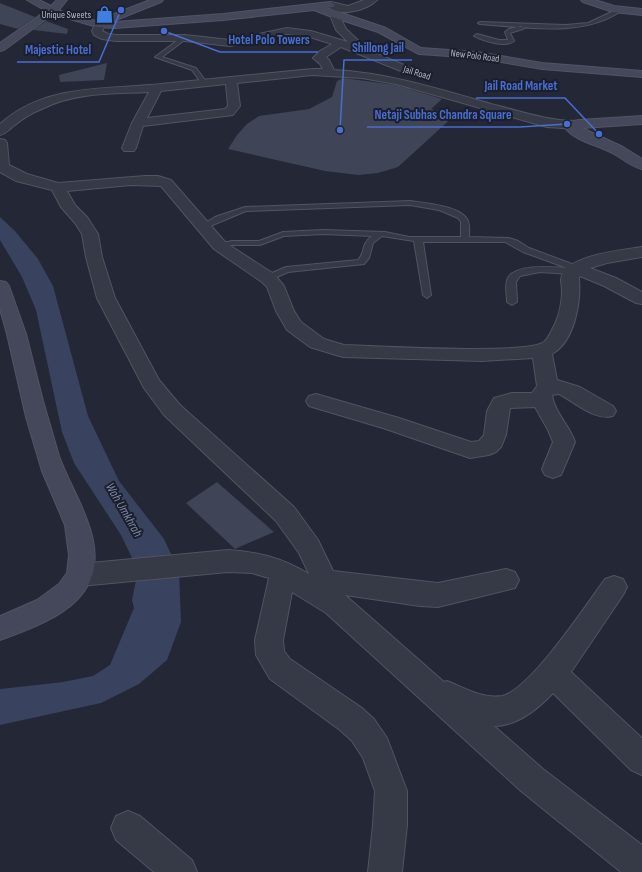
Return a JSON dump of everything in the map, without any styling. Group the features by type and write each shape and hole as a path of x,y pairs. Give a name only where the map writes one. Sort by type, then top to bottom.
{"street":[{"path":"32,0 54,11 98,25 223,17 316,7 333,2 337,8 349,9 358,8 372,0"},
{"path":"0,48 15,36 54,11 62,0"},
{"path":"98,25 158,0"},
{"path":"586,0 620,10 642,12"},
{"name":"New Polo Road","path":"316,7 335,15 382,30 419,51 477,55 542,66 642,74"},
{"path":"335,15 341,30 368,53"},
{"name":"Jail Road","path":"98,25 98,33 106,37 184,38 230,43 269,33 288,30 307,33 341,43 368,53 400,68 427,76"},
{"path":"330,73 325,62 318,58 341,43"},
{"path":"0,131 25,113 54,99 89,92 157,88 301,73 362,75 397,81 548,123 561,125 642,120"},
{"path":"138,123 219,114 232,109 234,106 231,80"},
{"name":"Jail Road","path":"442,82 451,87 499,104 578,125"},
{"path":"129,148 138,123 157,88"},
{"path":"183,129 190,117"},
{"path":"578,125 574,128 576,131 618,150 642,165"},
{"path":"0,143 2,167 8,172 34,182 58,187 160,180 166,184 220,246 268,278 275,286 285,311 294,326 317,343 343,351 482,355 542,351 552,344 567,318 571,294 570,278 575,270 605,258 642,252"},
{"path":"58,187 69,207 81,220 90,234 94,257 106,298 151,383 172,410 285,514 309,547 331,593 420,680 532,780 642,867"},
{"path":"575,270 615,284 642,299"},
{"path":"0,286 6,298 14,325 37,417 56,476 76,524 82,555 80,574 69,591 54,604 24,620 0,628"},
{"path":"542,351 545,395 563,436 564,442 553,469"},
{"path":"316,401 391,423 470,450 486,449 492,442 501,403 545,395 553,387 565,389 605,411"},
{"path":"80,574 205,562 252,562 283,572 331,593 438,595 506,580"},
{"path":"283,572 269,640 270,655 280,669 351,719 364,730 376,749 391,791 390,825 385,872"},
{"path":"420,680 462,704 488,712 505,710 520,704 553,674 614,587"},
{"path":"553,674 642,760"},
{"path":"128,828 180,872"}],"lane":[{"path":"480,23 566,27 589,24 620,10"},
{"path":"476,36 499,42 510,42 511,41 507,34 511,30 544,27"},
{"path":"184,38 158,57 194,69 204,83"},
{"path":"204,227 222,217 245,210 410,202 441,208 461,216 465,222 465,240"},
{"path":"220,246 232,243 260,242 283,234 323,232 380,234 418,240 511,241 526,250 575,270"},
{"path":"268,278 286,270 361,262 366,258 369,242 380,234"},
{"path":"418,240 427,296"},
{"path":"512,302 513,277 518,273 553,269 575,270"}],"water":[{"name":"Wah Umkhrah","path":"0,217 15,231 38,259 53,286 88,416 119,481 164,539 179,571 181,622 167,660 139,684 101,703 0,725 0,689 63,682 93,676 110,665 134,608 132,600 137,575 134,562 121,535 74,463 62,432 36,310 22,277 0,240"}],"building":[{"path":"0,3 35,17 18,29 0,24"},
{"path":"46,21 68,29 67,34 33,30"},
{"path":"107,63 104,80 60,82 59,75"},
{"path":"343,78 396,85 442,99 431,109 455,115 398,167 378,173 358,175 325,171 228,149 237,135 247,124 259,116 309,109 332,97 337,81"},
{"path":"217,482 274,532 235,549 186,503"}],"place":[{"name":"Majestic Hotel","path":"121,10"},
{"name":"Unique Sweets","path":"104,15"},
{"name":"Hotel Polo Towers","path":"164,31"},
{"name":"Netaji Subhas Chandra Square","path":"567,124"},
{"name":"Shillong Jail","path":"340,130"},
{"name":"Jail Road Market","path":"599,134"}]}
